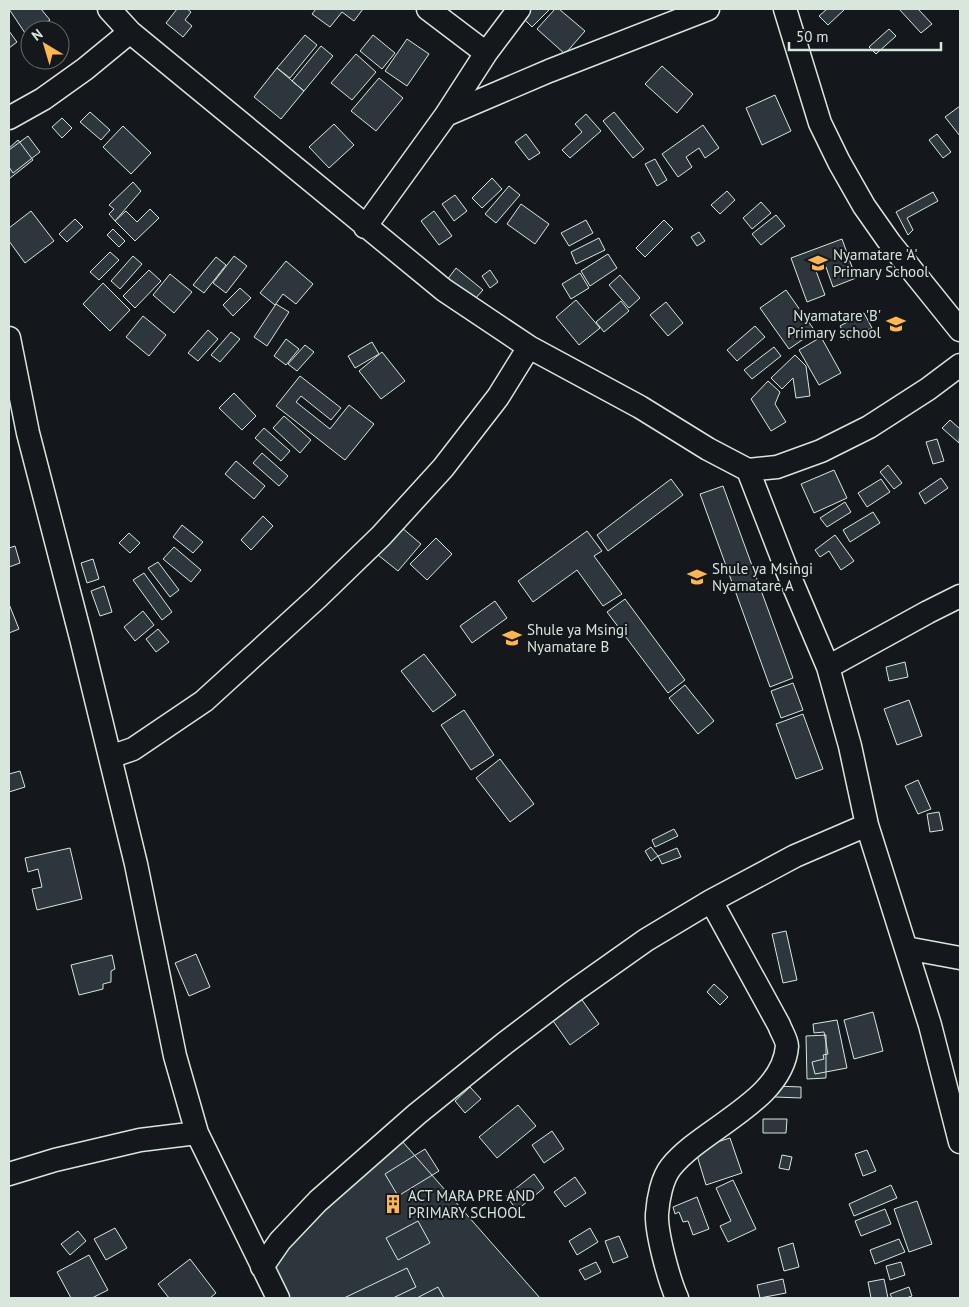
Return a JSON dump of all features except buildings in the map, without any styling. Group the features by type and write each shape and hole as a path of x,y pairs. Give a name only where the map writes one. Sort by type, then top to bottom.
{"street":[{"path":"109,9 130,32 444,290 529,347 640,406 708,449 748,470 777,467 821,451 869,427 928,389 960,365"},
{"path":"428,9 486,53"},
{"path":"365,227 446,115 486,53 519,9"},
{"path":"446,115 550,71 708,9"},
{"path":"786,9 820,124 838,162 864,206 890,243 953,309 960,330"},
{"path":"9,118 43,99 85,69 130,32"},
{"path":"9,338 18,436 81,638 136,864 175,1056 197,1133 278,1298"},
{"path":"110,757 133,749 204,701 318,597 381,536 443,468 498,397 529,347"},
{"path":"748,470 786,568 828,667 850,746 867,825 930,1025 960,1142"},
{"path":"828,667 960,596"},
{"path":"262,1268 280,1241 318,1201 454,1084 570,993 646,940 711,901 796,856 867,825"},
{"path":"677,1298 663,1254 657,1215 661,1191 670,1168 690,1148 753,1102 772,1081 782,1065 787,1044 779,1025 711,901"},
{"path":"906,948 960,958"},
{"path":"9,1174 56,1160 140,1140 197,1133"}],"place":[{"name":"Nyamatare 'A' Primary School","path":"818,263"},
{"name":"Nyamatare 'B' Primary school","path":"896,324"},
{"name":"Shule ya Msingi Nyamatare A","path":"697,577"},
{"name":"Shule ya Msingi Nyamatare B","path":"512,638"},
{"name":"ACT MARA PRE AND PRIMARY SCHOOL","path":"393,1204"}]}
